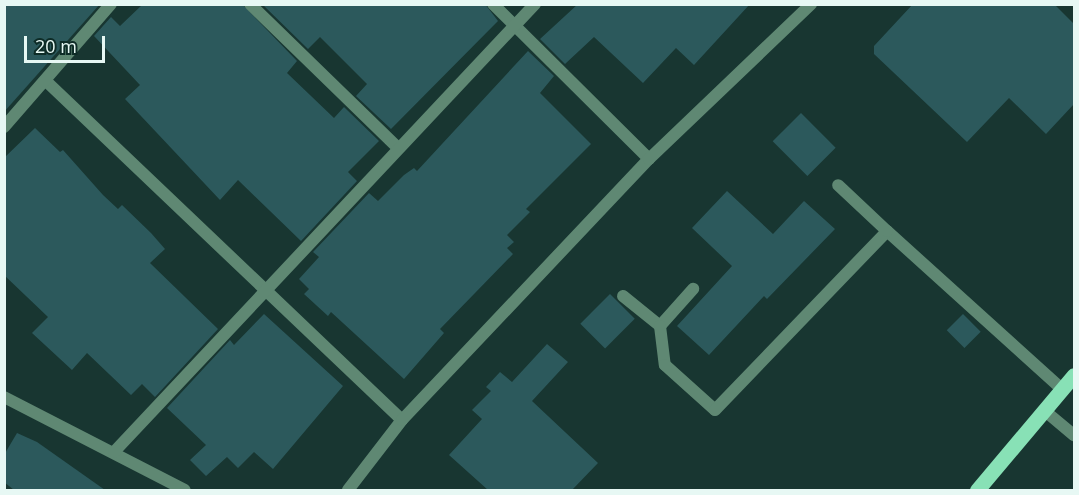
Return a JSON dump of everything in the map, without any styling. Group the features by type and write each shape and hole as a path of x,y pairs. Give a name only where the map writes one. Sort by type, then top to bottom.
{"main road":[{"path":"977,490 1074,375"}],"street":[{"path":"4,127 47,82 111,4"},
{"path":"250,4 398,148"},
{"path":"493,4 649,159"},
{"path":"114,452 535,4"},
{"path":"348,490 402,420 649,159 811,4"},
{"path":"47,82 266,288 402,420"},
{"path":"838,185 1062,389"},
{"path":"623,296 660,326 665,365 715,410 887,231"},
{"path":"660,326 693,289"},
{"path":"4,397 185,490"},
{"path":"1045,411 1074,435"}],"building":[{"path":"4,4 100,4 4,112"},
{"path":"143,4 242,4 297,61 287,73 334,118 344,107 379,141 348,172 357,181 301,241 238,180 220,200 125,99 140,85 94,36 111,17 120,26"},
{"path":"262,4 485,4 498,21 391,129 356,96 367,84 320,37 308,49"},
{"path":"578,4 750,4 694,65 676,48 643,83 594,37 565,64 540,39"},
{"path":"913,4 1054,4 1074,24 1074,104 1046,134 1009,98 967,142 874,54 874,46"},
{"path":"528,51 554,76 540,93 591,144 526,209 530,212 507,235 514,242 507,248 513,254 440,329 444,333 404,379 331,312 328,316 304,294 309,289 299,279 319,257 313,252 369,193 378,201 404,175 414,168 417,171"},
{"path":"801,113 836,148 807,176 773,141"},
{"path":"35,128 60,152 63,150 118,209 122,205 151,233 165,249 150,263 218,329 155,397 142,384 131,395 87,353 72,370 32,333 48,317 4,275 4,158"},
{"path":"727,191 773,234 804,201 835,229 767,299 764,296 709,355 677,326 732,266 692,228"},
{"path":"610,294 635,319 605,348 580,324"},
{"path":"264,314 343,386 273,469 254,452 238,468 227,457 206,476 190,460 206,445 167,408 230,340 234,345"},
{"path":"963,314 981,332 964,348 947,330"},
{"path":"547,344 568,362 532,401 598,463 572,490 488,490 449,455 482,419 472,410 491,391 486,387 500,372 512,382"},
{"path":"17,433 37,442 105,490 14,490 4,482 4,455"}]}
